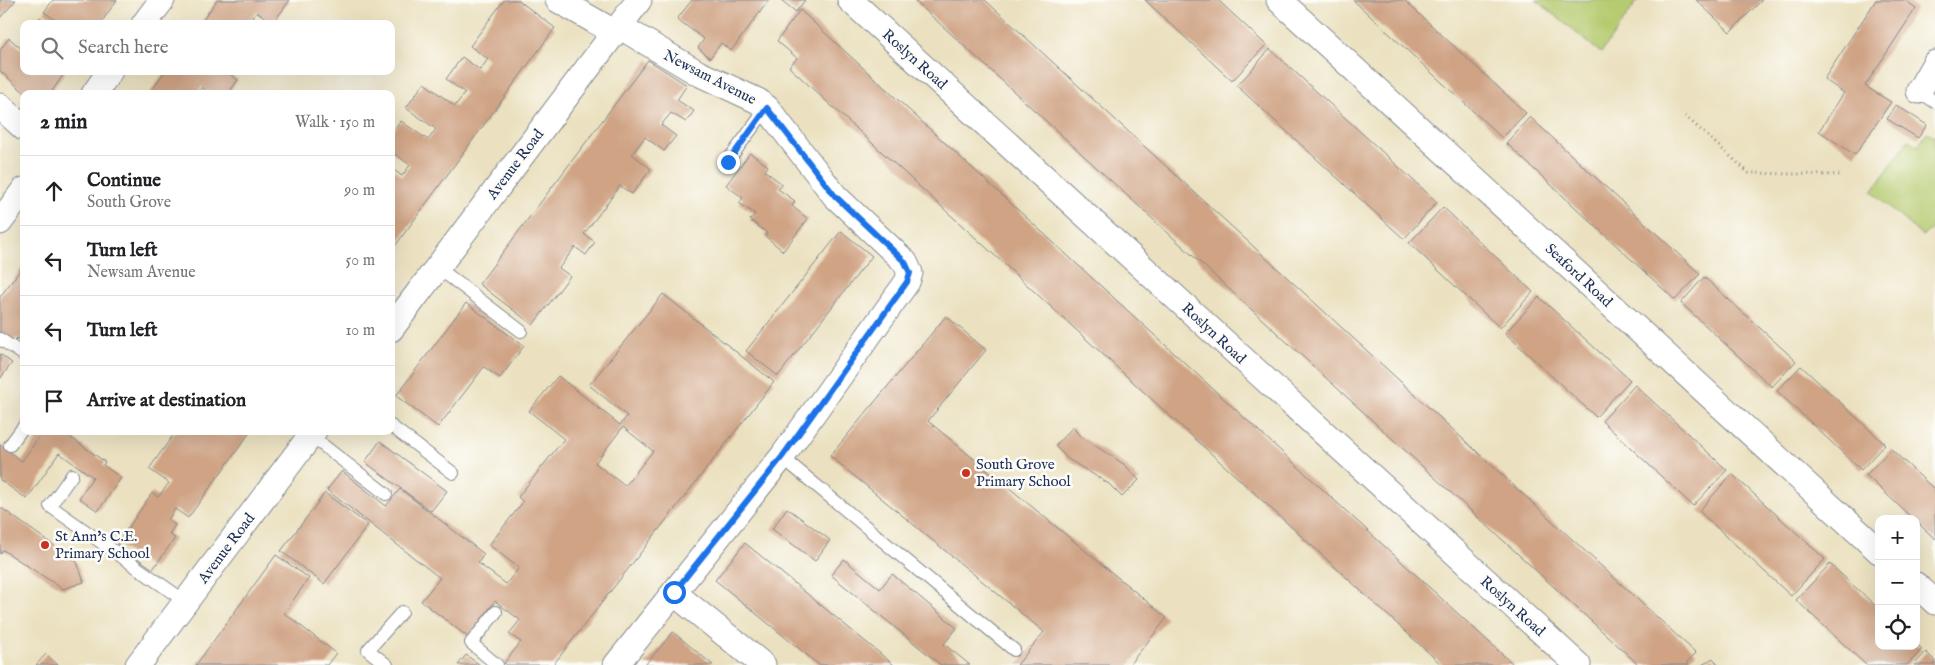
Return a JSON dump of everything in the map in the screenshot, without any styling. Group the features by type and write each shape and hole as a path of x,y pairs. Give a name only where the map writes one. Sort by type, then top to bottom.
{"street":[{"path":"147,20 162,0"},
{"name":"Newsam Avenue","path":"558,0 617,29 698,73 758,101 767,108 835,196 905,262 910,273 907,282 782,457"},
{"name":"Avenue Road","path":"395,324 639,0"},
{"name":"Roslyn Road","path":"850,0 1578,665"},
{"name":"Seaford Road","path":"1279,0 1875,547"},
{"path":"1927,97 1935,63"},
{"path":"97,90 107,75"},
{"path":"0,106 20,124"},
{"path":"0,222 20,195"},
{"name":"Avenue Road","path":"138,665 311,435"},
{"path":"616,665 782,457"},
{"path":"1920,589 1935,602"},
{"path":"674,592 763,665"}],"lane":[{"path":"728,162 767,108"},
{"path":"437,267 521,331"},
{"path":"0,339 20,352"},
{"path":"395,429 453,473"},
{"path":"10,446 20,432"},
{"path":"313,435 386,494"},
{"path":"782,457 1014,650"},
{"path":"72,475 50,506 186,602"},
{"path":"387,665 368,650 402,612"},
{"path":"496,612 471,643 497,665"}],"path":[{"path":"1685,116 1749,174 1840,175"}],"green space":[{"path":"1536,0 1638,0 1601,53"},
{"path":"1927,132 1935,137 1935,227 1922,236 1872,192 1908,140 1918,146"}],"building":[{"path":"0,0 16,0 0,18"},
{"path":"53,0 117,0 103,20 55,20 44,12"},
{"path":"217,0 290,0 275,20 269,20 257,12 251,20 203,20"},
{"path":"504,0 518,0 555,28 395,246 395,171 402,176 410,165 395,154 395,129 401,121 428,140 436,129 406,108 424,83 455,106 465,93 446,79 462,57 480,70 488,59 470,46"},
{"path":"692,0 769,0 731,51 721,43 710,58 698,48 704,39 677,19"},
{"path":"781,0 805,0 796,12"},
{"path":"914,0 985,0 1696,653 1687,662 1689,665 1639,665"},
{"path":"1145,0 1218,0 1266,45 1232,81"},
{"path":"1353,0 1404,0 1526,113 1502,138"},
{"path":"1696,0 1762,0 1730,32"},
{"path":"1876,0 1905,0 1916,8 1865,86 1891,102 1855,155 1819,131 1844,93 1824,79"},
{"path":"800,10 1514,665 1442,665 789,67 797,58 777,41"},
{"path":"9,38 20,48 20,75 63,75 53,90 21,90 0,71 0,50"},
{"path":"1270,49 1437,202 1404,239 1237,86"},
{"path":"648,60 687,85 677,100 694,111 686,122 671,113 661,125 676,136 664,151 645,137 632,154 651,169 632,194 620,186 584,234 595,242 586,255 575,247 559,268 570,276 533,325 479,284"},
{"path":"162,75 231,75 238,80 231,90 205,90 202,87 200,90 152,90"},
{"path":"1896,105 1927,125 1918,138 1887,119"},
{"path":"1530,117 1700,274 1675,300 1506,143"},
{"path":"750,153 768,166 765,171 782,184 778,189 795,201 792,206 808,219 783,251 765,236 767,233 750,220 755,214 739,203 743,198 726,185"},
{"path":"1443,207 1533,292 1500,328 1409,243"},
{"path":"841,231 872,256 778,376 746,351"},
{"path":"20,270 20,340 17,338 12,343 0,334 0,297"},
{"path":"1704,277 1796,361 1772,387 1681,303"},
{"path":"663,294 774,382 553,665 507,665 504,663 521,642 509,634 520,620 495,601 468,637 421,601 440,578 327,490 342,471 386,506 400,489 484,554 478,563 506,584 519,568 489,545 523,502 518,497 564,439 529,411 558,376 620,425 627,416 589,385","holes":["623,427 653,451 625,486 595,463"]},
{"path":"1539,297 1630,380 1596,417 1505,333"},
{"path":"466,303 524,346 500,378 484,367 438,427 396,396"},
{"path":"946,316 986,350 928,421 1167,618 1129,665 1017,665 1044,632 830,456"},
{"path":"0,354 12,363 0,379"},
{"path":"1801,366 1885,444 1861,470 1777,391"},
{"path":"1635,385 1727,470 1693,506 1602,421"},
{"path":"1073,427 1079,435 1125,465 1139,480 1122,497 1109,484 1068,459 1055,446"},
{"path":"40,435 68,435 105,462 103,465 121,478 98,511 79,498 93,477 59,453 27,499 0,480 0,445 22,461"},
{"path":"173,435 248,435 188,518 175,509 168,520 175,525 169,534 175,538 153,569 117,544 152,493 158,497 169,483 149,469"},
{"path":"380,441 447,491 431,511 365,462"},
{"path":"1891,449 1935,490 1935,539 1920,525 1920,515 1909,515 1866,475"},
{"path":"1732,474 1825,559 1791,596 1699,511"},
{"path":"325,493 368,525 324,584 281,551"},
{"path":"0,507 77,562 84,582 63,589 3,550 0,554"},
{"path":"787,508 830,540 815,561 772,529"},
{"path":"745,543 894,665 819,665 715,580"},
{"path":"276,555 309,578 284,613 336,653 327,665 196,665"},
{"path":"844,559 880,589 892,574 957,628 944,644 970,665 941,665 831,575"},
{"path":"1830,564 1875,605 1875,650 1920,650 1920,647 1922,649 1907,665 1866,665 1796,600"},
{"path":"673,632 713,665 645,665"},
{"path":"1926,652 1935,661 1935,665 1914,665"},
{"path":"46,654 58,665 36,665"},
{"path":"466,655 480,665 458,665"},
{"path":"1713,658 1718,665 1702,665"}],"place":[{"name":"South Grove Primary School","path":"966,473"},
{"name":"St Ann's C.E. Primary School","path":"45,545"}],"route":[{"path":"674,592 702,559 816,412 907,282 910,273 905,262 835,196 767,108 728,162"}]}
